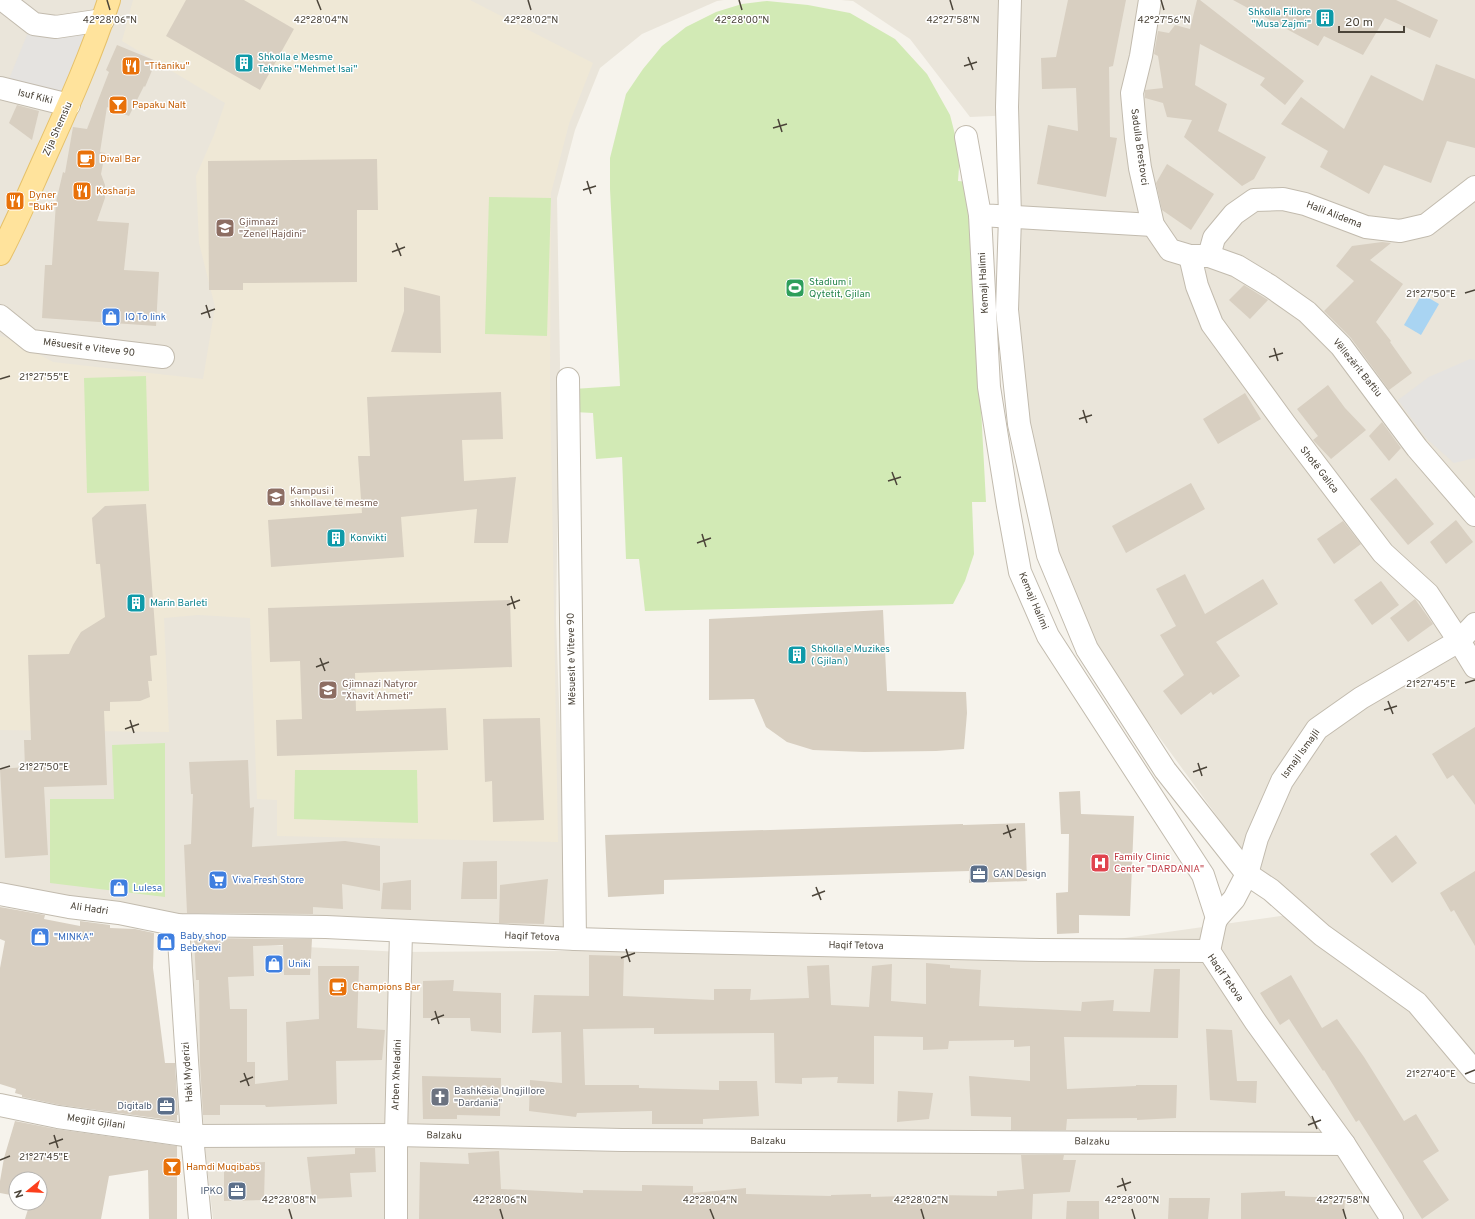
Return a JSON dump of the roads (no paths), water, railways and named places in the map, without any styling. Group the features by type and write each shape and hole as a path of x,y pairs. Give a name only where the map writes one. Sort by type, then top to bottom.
{"main road":[{"name":"Zija Shemsiu","path":"0,254 13,230 69,105 106,10"}],"street":[{"path":"3,0 34,24 56,27 106,10"},
{"path":"1010,0 1006,107 1010,217 1007,310 1019,424 1048,555 1087,649 1165,770 1247,874 1271,890 1322,935 1417,1003 1475,1072"},
{"name":"Sadulla Brestovci","path":"1150,0 1142,56 1132,94 1140,168 1153,225 1170,250 1200,256"},
{"name":"Isuf Kiki","path":"0,88 69,105"},
{"name":"Kemajl Halimi","path":"966,136 980,215 989,387 1020,572 1048,636 1203,875 1217,918"},
{"name":"Halil Alidema","path":"1200,256 1234,214 1254,200 1283,199 1305,204 1366,227 1400,231 1426,225 1475,187"},
{"path":"980,215 1153,225"},
{"name":"Vëllezërit Baftiu","path":"1200,256 1237,266 1270,286 1307,312 1341,346 1417,448 1475,515"},
{"name":"Shotë Galica","path":"1200,256 1198,286 1212,324 1285,424 1383,553 1428,594 1475,667"},
{"name":"Mësuesit e Viteve 90","path":"0,316 31,341 163,357"},
{"name":"Mësuesit e Viteve 90","path":"568,379 575,939"},
{"name":"Ismajl Ismajli","path":"1209,951 1214,923 1234,899 1247,874 1258,838 1282,781 1317,730 1361,698 1459,641 1475,624"},
{"name":"Ali Hadri","path":"0,894 69,907 119,913 178,925"},
{"name":"Haqif Tetova","path":"178,925 326,927 402,932 575,939 1024,949 1209,951 1255,1021 1344,1144 1392,1219"},
{"name":"Haki Myderizi","path":"178,925 192,1136 200,1219"},
{"name":"Arben Xheladini","path":"396,1219 396,1136 402,932"},
{"name":"Megjit Gjilani","path":"0,1104 58,1117 192,1136"},
{"name":"Balzaku","path":"192,1136 396,1136 622,1140 1344,1144"}],"water":[{"path":"1422,294 1439,304 1421,335 1404,325"}],"place":[{"name":"Shkolla Fillore \"Musa Zajmi\"","path":"1325,18"},
{"name":"Shkolla e Mesme Teknike ''Mehmet Isai''","path":"244,63"},
{"name":"\"Titaniku\"","path":"131,66"},
{"name":"Papaku Nalt","path":"118,105"},
{"name":"Dival Bar","path":"86,159"},
{"name":"Kosharja","path":"82,191"},
{"name":"Dyner \"Buki\"","path":"15,201"},
{"name":"Gjimnazi \"Zenel Hajdini\"","path":"225,228"},
{"name":"Stadium i Qytetit, Gjilan","path":"795,288"},
{"name":"IQ To link","path":"111,317"},
{"name":"Kampusi i shkollave të mesme","path":"276,497"},
{"name":"Konvikti","path":"336,538"},
{"name":"Marin Barleti","path":"136,603"},
{"name":"Shkolla e Muzikes ( Gjilan )","path":"797,655"},
{"name":"Gjimnazi Natyror \"Xhavit Ahmeti\"","path":"328,690"},
{"name":"Family Clinic Center \"DARDANIA\"","path":"1100,863"},
{"name":"GAN Design","path":"979,874"},
{"name":"Viva Fresh Store","path":"218,880"},
{"name":"Lulesa","path":"119,888"},
{"name":"\"MINKA\"","path":"40,937"},
{"name":"Baby shop Bebekevi","path":"166,942"},
{"name":"Uniki","path":"274,964"},
{"name":"Champions Bar","path":"338,987"},
{"name":"Bashkësia Ungjillore \"Dardania\"","path":"440,1097"},
{"name":"Digitalb","path":"166,1106"},
{"name":"Hamdi Muqibabs","path":"172,1167"},
{"name":"IPKO","path":"237,1191"}]}
